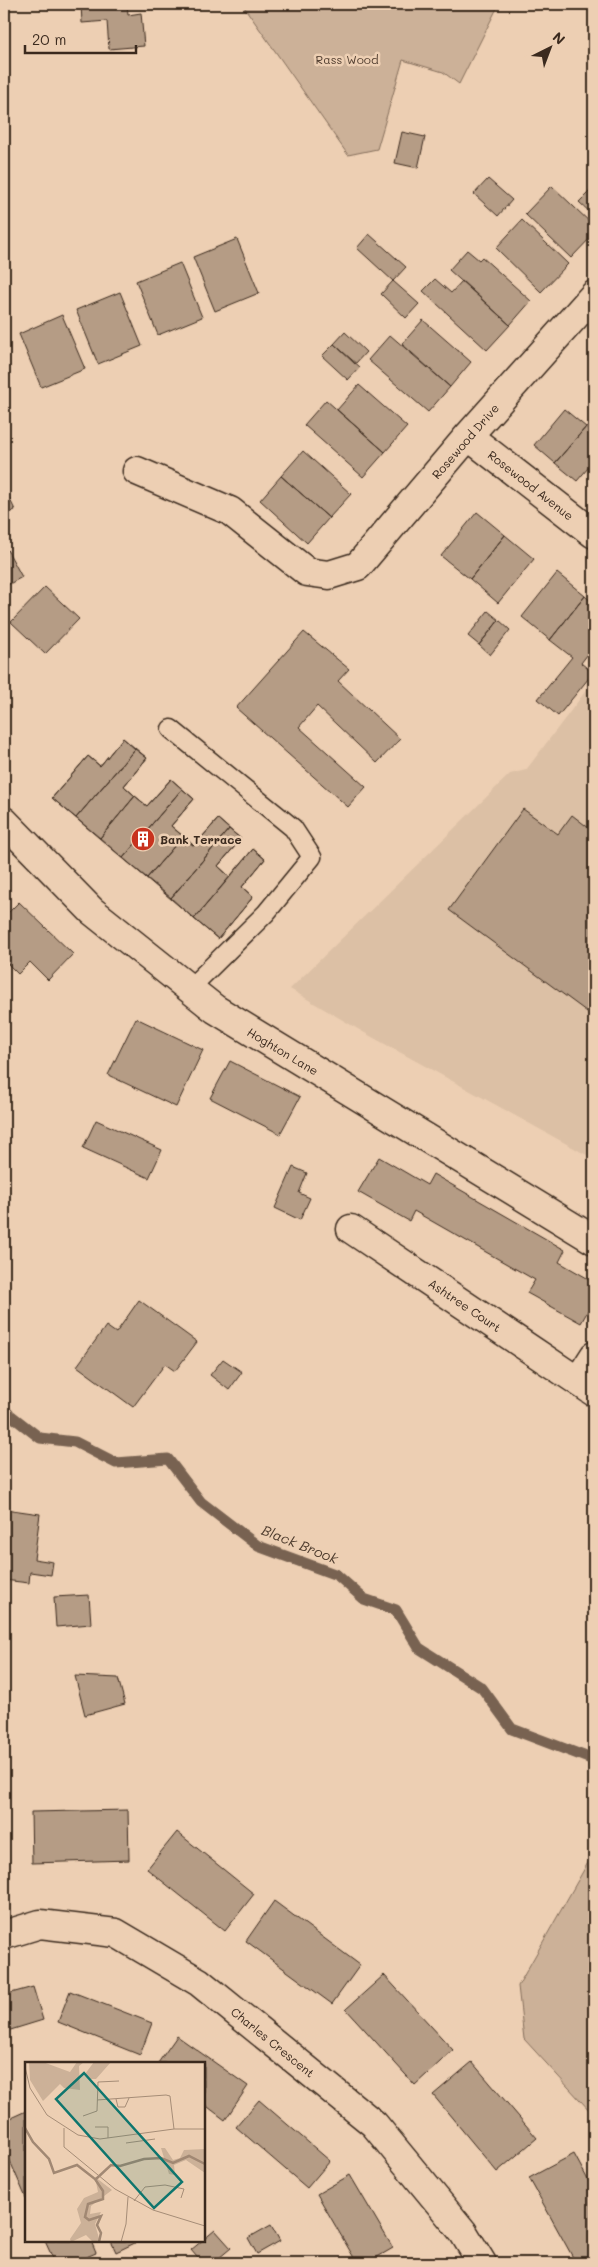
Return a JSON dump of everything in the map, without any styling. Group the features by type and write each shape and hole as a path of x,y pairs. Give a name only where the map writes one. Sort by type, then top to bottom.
{"street":[{"name":"Rosewood Drive","path":"137,471 230,511 307,572 329,575 358,566 468,436 594,296"},
{"name":"Rosewood Avenue","path":"468,436 594,534"},
{"name":"Hoghton Lane","path":"4,821 92,910 223,1014 594,1240"},
{"name":"Ashtree Court","path":"351,1229 586,1387 594,1356"},
{"name":"Charles Crescent","path":"4,1935 40,1924 116,1933 199,1982 374,2124 463,2232 482,2263"}],"lane":[{"path":"171,729 294,828 312,857 266,913 190,989"}],"shaded area":[{"path":"594,680 594,1159 363,1032 290,989 510,774 526,770"}],"green space":[{"name":"Rass Wood","path":"242,4 499,4 459,84 443,72 403,60 377,149 348,155"},
{"path":"594,1852 594,2111 591,2112 524,2039 518,1986"}],"building":[{"path":"81,4 127,4 128,15 141,13 144,46 109,49 107,21 82,23"},
{"path":"402,132 425,137 418,168 395,163"},
{"path":"488,179 512,200 498,216 474,194"},
{"path":"552,186 594,226 594,234 571,258 525,214"},
{"path":"591,190 594,193 594,216 579,202"},
{"path":"522,220 568,264 541,292 496,248"},
{"path":"369,234 406,267 393,281 357,248"},
{"path":"237,239 259,293 215,311 193,257"},
{"path":"467,250 479,260 482,257 531,301 510,325 449,270"},
{"path":"180,263 202,317 158,335 136,281"},
{"path":"435,279 451,293 462,281 510,325 487,350 423,291"},
{"path":"393,281 419,304 406,318 381,294"},
{"path":"120,292 142,346 98,364 76,310"},
{"path":"62,315 85,369 41,387 19,334"},
{"path":"423,320 471,362 450,387 402,344"},
{"path":"345,332 366,352 355,364 334,344"},
{"path":"390,335 450,387 428,412 368,360"},
{"path":"334,344 360,367 348,380 322,356"},
{"path":"359,385 407,427 385,452 337,410"},
{"path":"326,400 385,452 363,477 304,425"},
{"path":"564,409 586,427 555,463 534,445"},
{"path":"586,427 594,434 594,461 577,481 555,463"},
{"path":"303,451 351,494 329,518 281,476"},
{"path":"281,476 329,518 307,543 260,500"},
{"path":"4,487 15,510 4,515"},
{"path":"477,512 505,535 470,579 441,556"},
{"path":"505,535 534,559 498,603 470,579"},
{"path":"4,544 22,577 4,587"},
{"path":"557,573 585,596 550,640 522,617"},
{"path":"45,587 79,619 45,654 11,622"},
{"path":"585,596 594,604 594,646 581,663 593,673 558,716 538,699 572,657 550,640"},
{"path":"488,611 499,620 479,645 468,636"},
{"path":"499,620 510,630 490,655 479,645"},
{"path":"304,632 349,669 338,681 400,739 377,763 317,706 299,727 366,787 348,807 236,708"},
{"path":"123,738 135,749 76,818 52,798 88,756 100,766"},
{"name":"Bank Terrace","path":"123,738 147,758 124,786 135,796 147,806 171,779 194,799 171,826 194,846 218,819 241,839 218,866 230,877 253,849 265,859 242,887 253,897 218,939 52,798 88,756 100,766"},
{"path":"135,749 147,758 124,786 135,796 100,838 76,818"},
{"path":"171,779 182,789 123,858 100,838 135,796 147,806"},
{"path":"182,789 194,799 171,826 183,836 147,878 123,858"},
{"path":"523,809 558,834 572,815 594,832 594,1017 449,910"},
{"path":"218,819 229,829 171,898 147,878 183,836 194,846"},
{"path":"229,829 241,839 218,866 230,877 194,919 171,898"},
{"path":"253,849 265,859 242,887 253,897 218,939 194,919"},
{"path":"19,902 73,954 48,980 30,962 18,974 4,960 4,917"},
{"path":"136,1018 203,1050 176,1107 108,1075"},
{"path":"230,1061 300,1097 280,1134 210,1098"},
{"path":"96,1120 162,1150 149,1178 83,1148"},
{"path":"379,1157 427,1185 433,1174 565,1250 559,1262 594,1282 594,1300 581,1323 527,1293 535,1280 414,1211 409,1221 358,1192"},
{"path":"293,1167 307,1173 299,1193 310,1198 300,1220 275,1208"},
{"path":"139,1300 197,1342 175,1371 165,1364 133,1407 77,1366 106,1326 116,1333"},
{"path":"223,1359 242,1372 229,1390 210,1375"},
{"path":"5,1509 40,1514 34,1559 53,1562 51,1575 30,1572 29,1583 4,1580"},
{"path":"89,1595 91,1624 56,1627 54,1597"},
{"path":"75,1676 118,1678 125,1704 85,1715"},
{"path":"128,1810 129,1860 32,1863 31,1812"},
{"path":"177,1832 254,1894 225,1931 147,1869"},
{"path":"274,1901 360,1965 332,2004 246,1941"},
{"path":"384,1975 453,2050 415,2085 346,2009"},
{"path":"33,1987 43,2020 4,2032 4,1995"},
{"path":"70,1991 152,2023 140,2055 58,2022"},
{"path":"177,2036 248,2086 225,2120 205,2105 205,2062 159,2062"},
{"path":"472,2062 537,2138 497,2172 433,2095"},
{"path":"259,2100 330,2161 307,2188 236,2127"},
{"path":"25,2111 25,2196 4,2147 4,2121"},
{"path":"574,2154 594,2191 594,2259 586,2263 576,2263 529,2178"},
{"path":"350,2175 393,2248 367,2263 357,2263 317,2194"},
{"path":"271,2225 280,2241 257,2254 248,2238"},
{"path":"215,2230 231,2248 213,2263 202,2263 191,2250 201,2242 205,2242 205,2238"},
{"path":"45,2242 91,2242 96,2253 72,2263 55,2263"},
{"path":"111,2242 137,2242 116,2252"}],"waterway":[{"name":"Black Brook","path":"4,1410 40,1438 75,1442 116,1463 168,1459 201,1502 258,1546 337,1575 364,1599 396,1610 419,1648 482,1688 512,1729 594,1760"}],"place":[{"name":"Bank Terrace","path":"143,839"}]}
